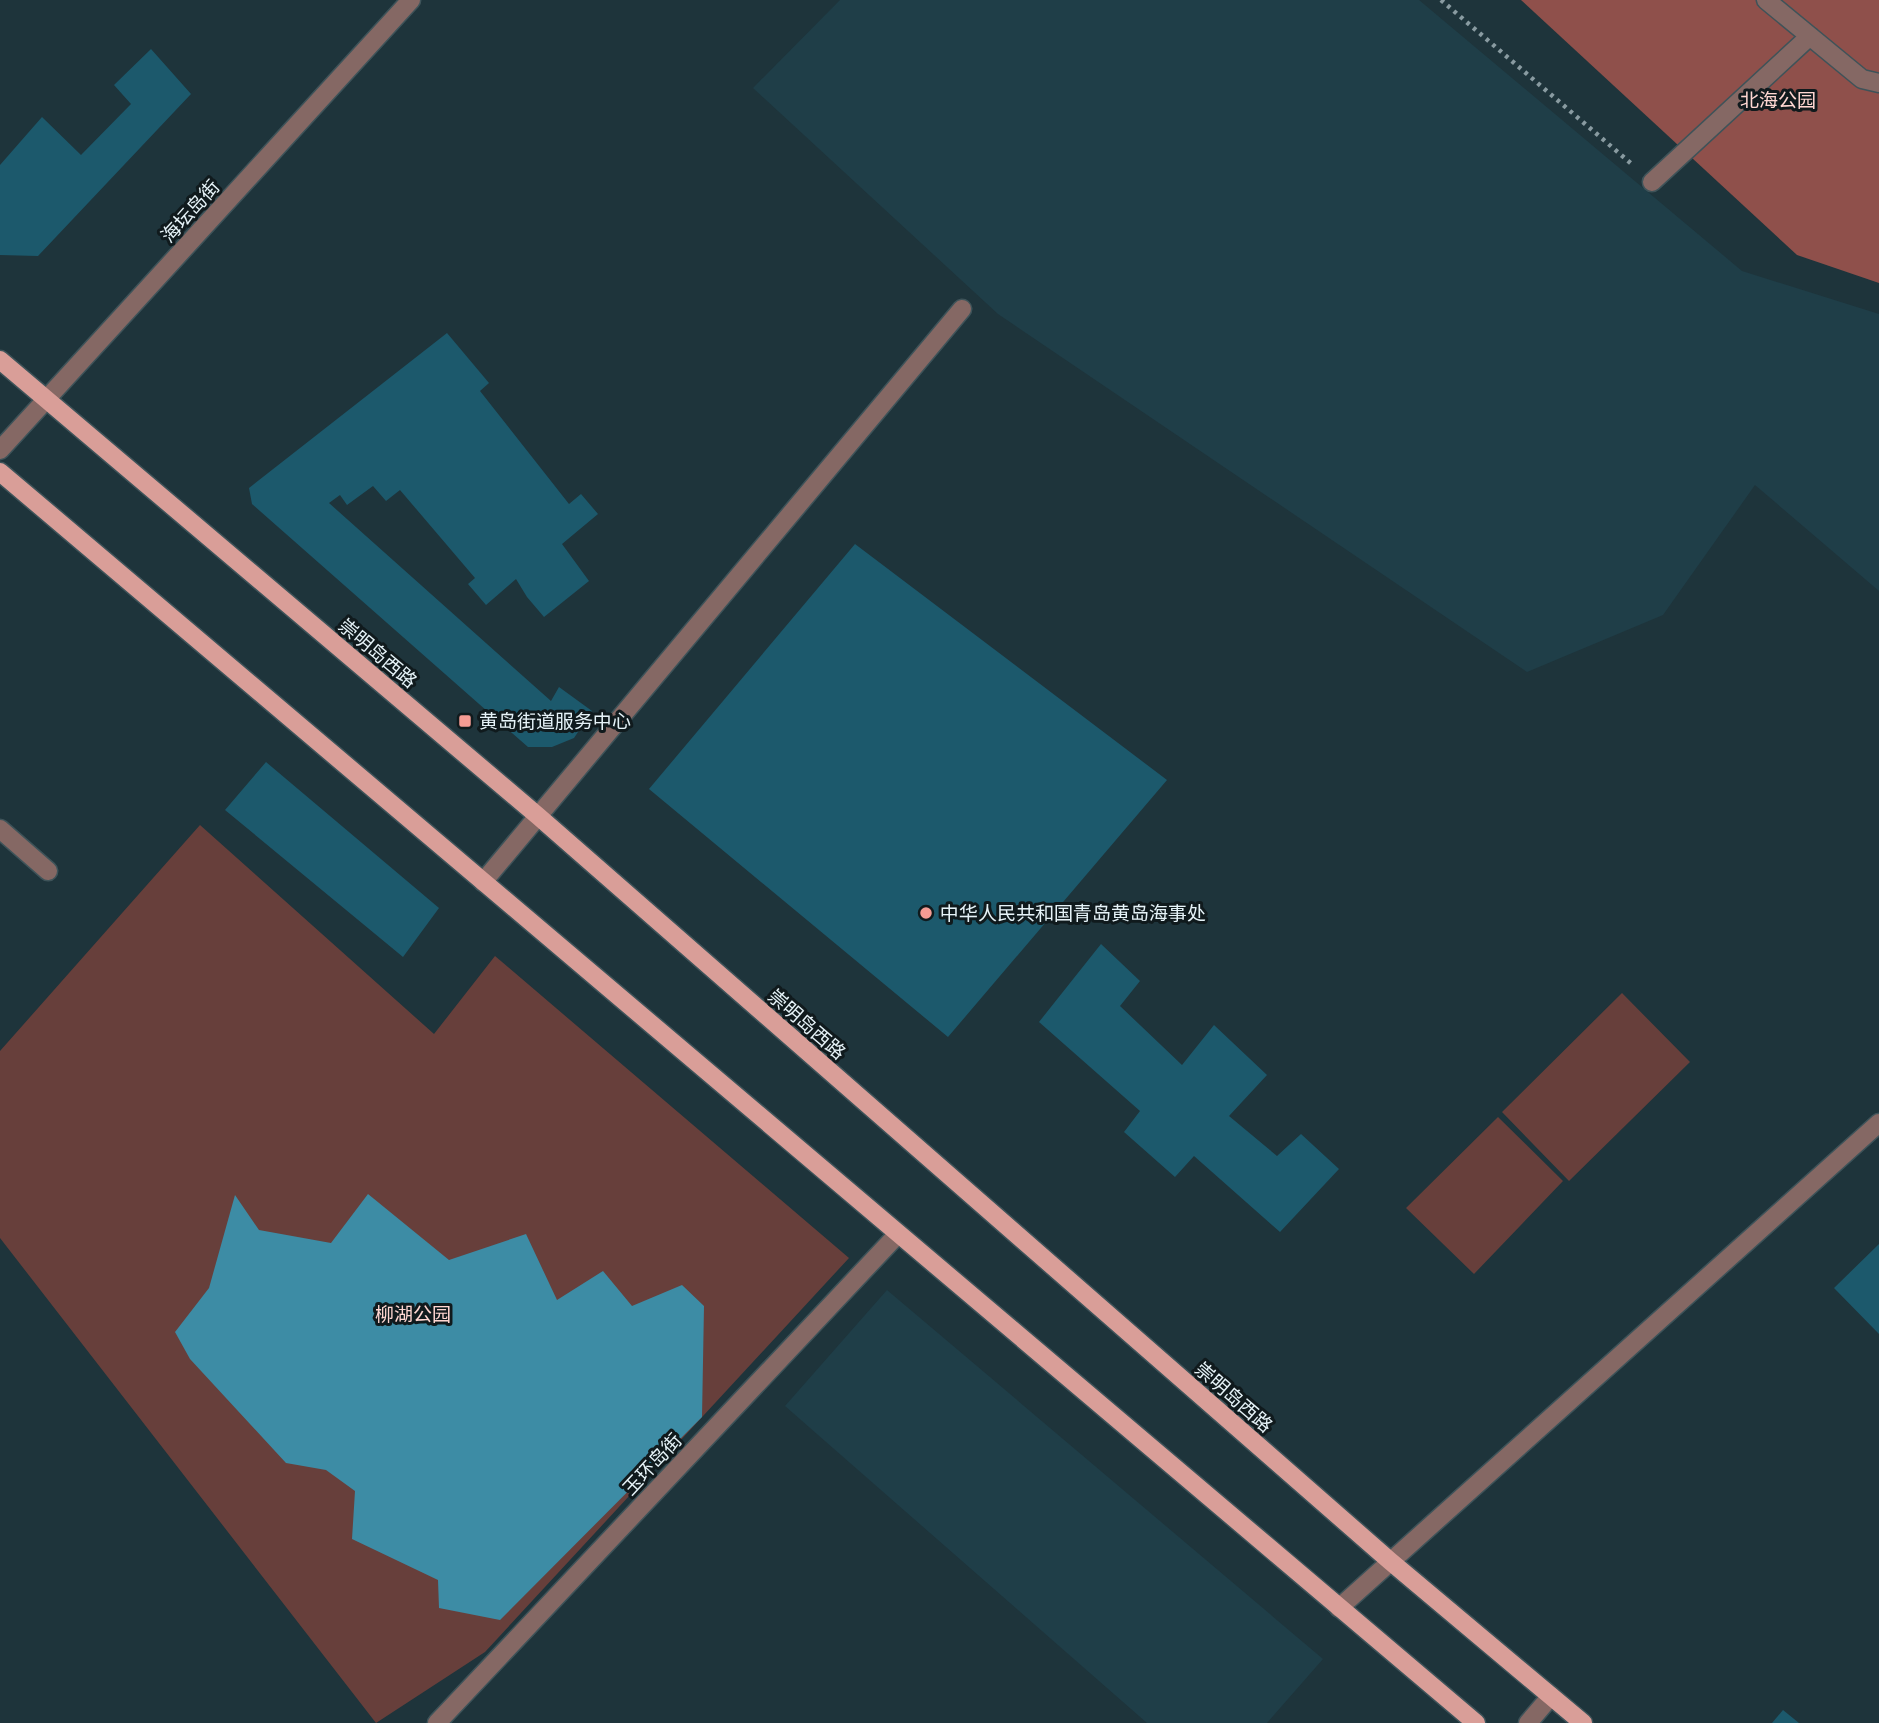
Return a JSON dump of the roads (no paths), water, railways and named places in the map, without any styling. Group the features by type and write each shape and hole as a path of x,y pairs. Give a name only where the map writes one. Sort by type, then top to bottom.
{"main road":[{"name":"崇明岛西路","path":"0,360 538,816 1390,1561 1583,1723"},
{"path":"0,472 1476,1723"}],"street":[{"name":"海坛岛街","path":"0,450 411,0"},
{"path":"1766,0 1862,79 1879,83"},
{"path":"1652,182 1810,36"},
{"path":"483,882 962,309"},
{"path":"0,829 48,871"},
{"path":"1339,1608 1879,1123"},
{"name":"玉环岛街","path":"437,1723 898,1234"},
{"path":"1528,1723 1551,1696"}],"water":[{"path":"368,1194 449,1260 526,1234 557,1300 603,1271 632,1306 682,1285 704,1306 702,1417 500,1620 439,1608 438,1580 352,1539 355,1491 326,1470 286,1463 190,1359 175,1332 209,1288 235,1195 259,1230 331,1243"}],"place":[{"name":"黄岛街道服务中心","path":"465,721"},
{"name":"中华人民共和国青岛黄岛海事处","path":"926,913"}],"park label":[{"name":"北海公园","path":"1778,100"},
{"name":"柳湖公园","path":"413,1314"}]}
